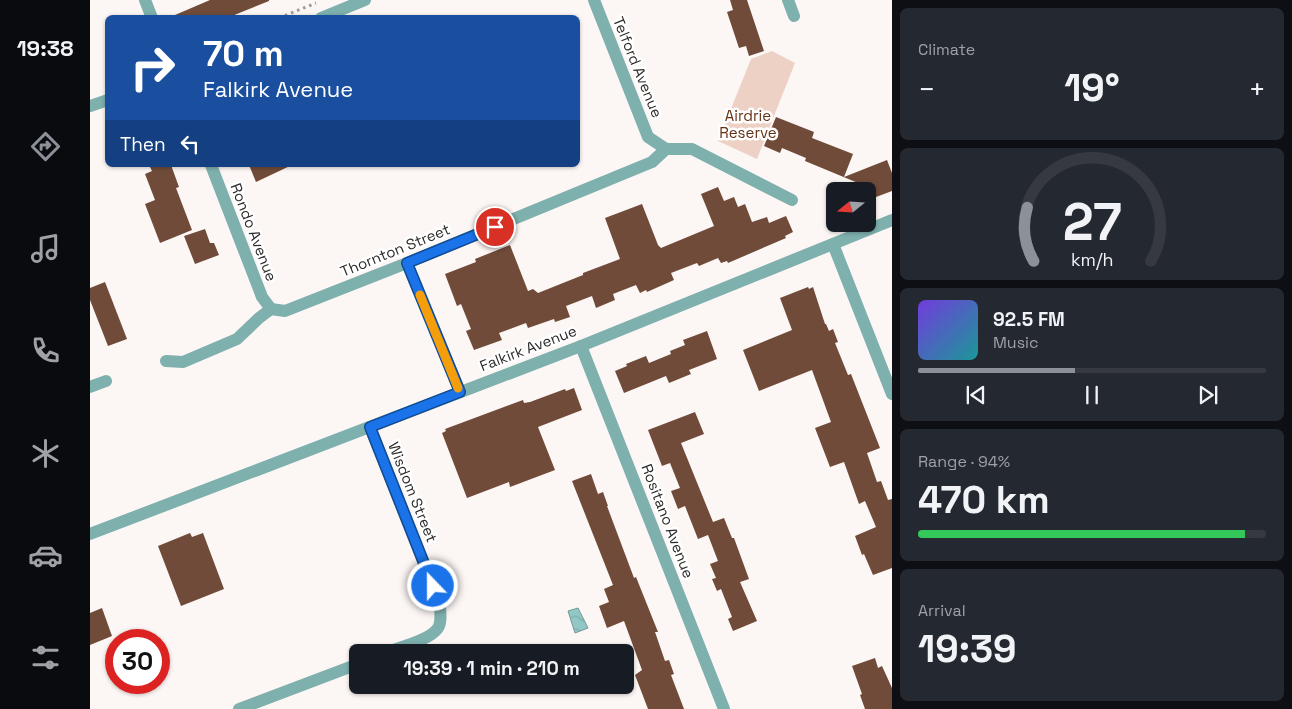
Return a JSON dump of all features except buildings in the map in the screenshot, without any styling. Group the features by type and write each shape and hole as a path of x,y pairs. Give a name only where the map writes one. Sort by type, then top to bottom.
{"street":[{"path":"145,0 151,15"},
{"path":"328,15 365,0"},
{"name":"Telford Avenue","path":"594,0 648,136 666,149"},
{"path":"788,0 794,16"},
{"path":"90,106 105,101"},
{"path":"666,149 692,149 792,200"},
{"name":"Thornton Street","path":"271,309 284,311 407,263 652,162 666,149"},
{"name":"Rondo Avenue","path":"212,167 262,297 271,309"},
{"name":"Falkirk Avenue","path":"90,534 581,346 892,220"},
{"path":"833,244 892,394"},
{"path":"407,263 460,392"},
{"path":"166,361 184,362 237,339 271,309"},
{"name":"Rositano Avenue","path":"581,346 724,709"},
{"path":"90,387 106,381"},
{"name":"Wisdom Street","path":"370,427 440,604 439,627 425,638 409,644"},
{"path":"239,709 349,667"}],"path":[{"path":"286,15 324,0"}],"green space":[{"name":"Airdrie Reserve","path":"772,51 795,63 757,159 718,141 751,59"}],"water":[{"path":"578,608 588,628 575,633 568,611"}],"slow traffic":[{"path":"420,295 458,388"}],"route":[{"path":"433,586 370,427 460,392 407,263 495,227"}]}
